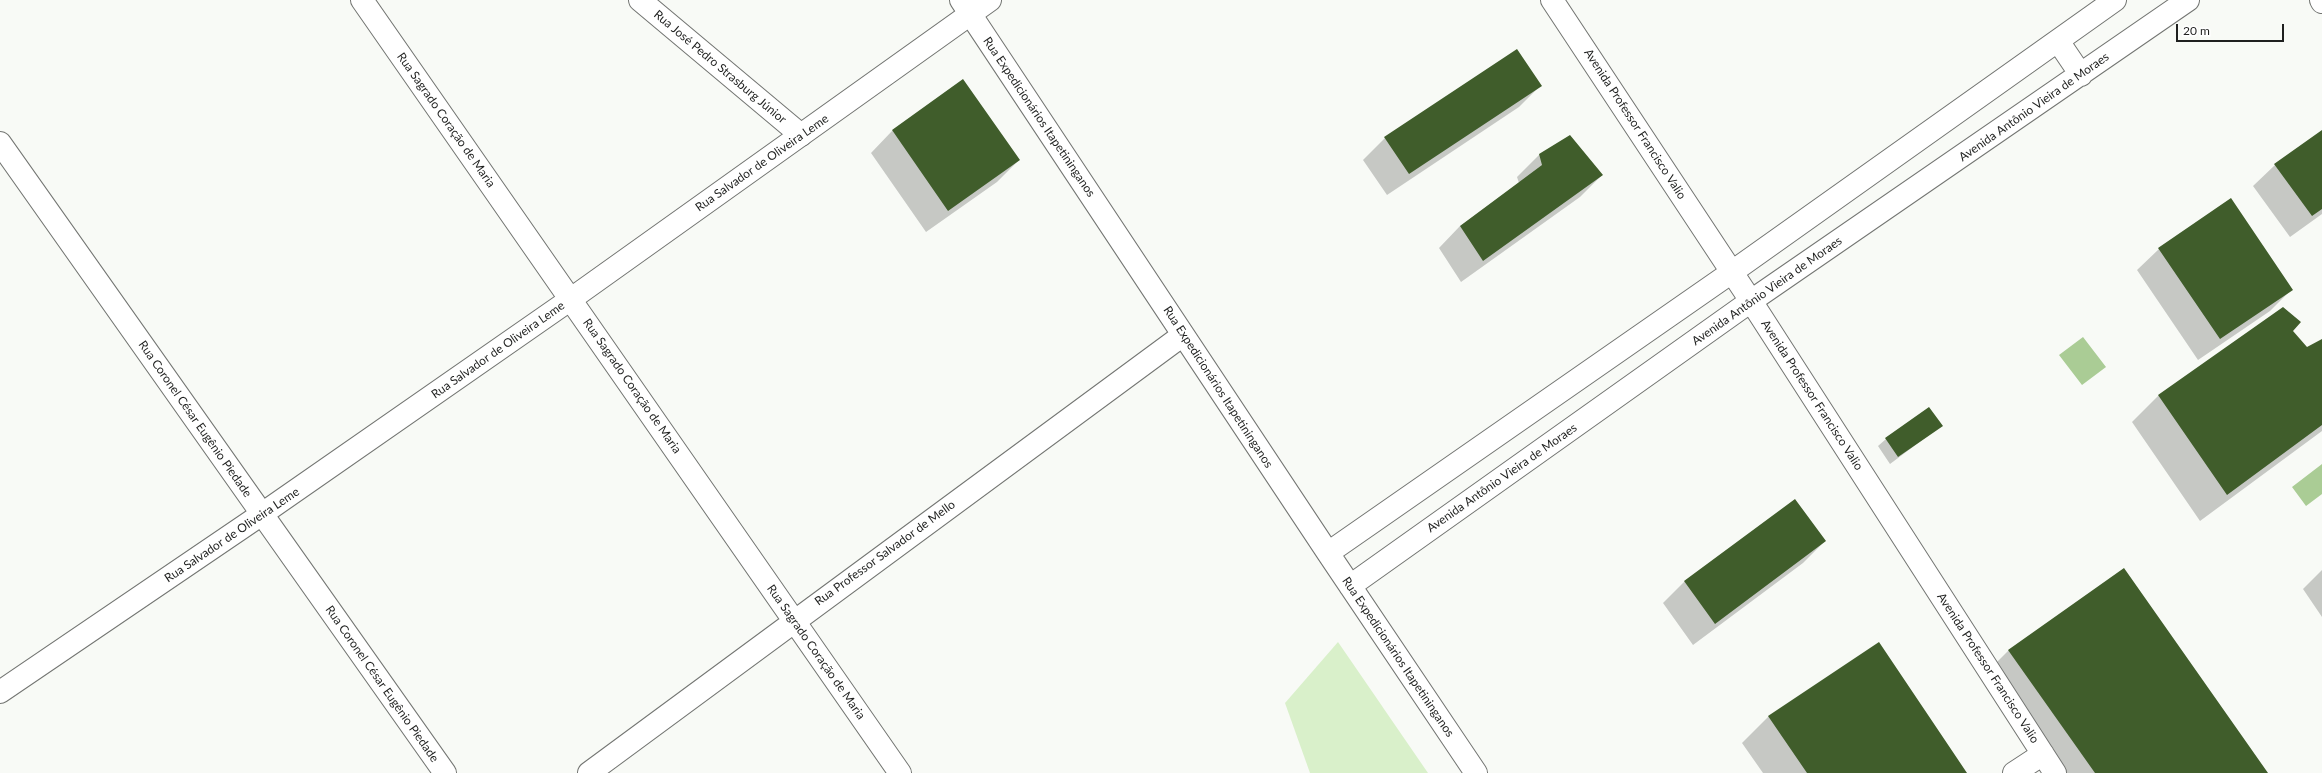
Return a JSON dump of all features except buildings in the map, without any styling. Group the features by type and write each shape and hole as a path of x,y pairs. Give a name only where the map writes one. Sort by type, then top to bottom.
{"street":[{"name":"Rua Sagrado Coração de Maria","path":"362,0 900,773"},
{"name":"Rua José Pedro Strasburg Júnior","path":"640,0 801,135"},
{"name":"Rua Salvador de Oliveira Leme","path":"0,692 262,514 571,299 801,135 966,7 990,0"},
{"name":"Avenida Professor Francisco Valio","path":"1552,0 1752,301 2055,773"},
{"path":"1328,553 1732,272 2115,0"},
{"name":"Avenida Antônio Vieira de Moraes","path":"1350,586 1752,301 2188,0"},
{"name":"Rua Expedicionários Itapetininganos","path":"966,7 1328,553 1476,773"},
{"path":"2058,41 2081,75"},
{"name":"Rua Coronel César Eugênio Piedade","path":"0,143 445,773"},
{"name":"Rua Professor Salvador de Mello","path":"589,773 794,620 1183,335"},
{"path":"2014,773 2043,754"}],"shaded area":[{"path":"2083,337 2106,367 2082,385 2059,355"},
{"path":"2322,464 2322,494 2306,506 2292,487"},
{"path":"1338,642 1428,773 1310,773 1285,703"}]}
